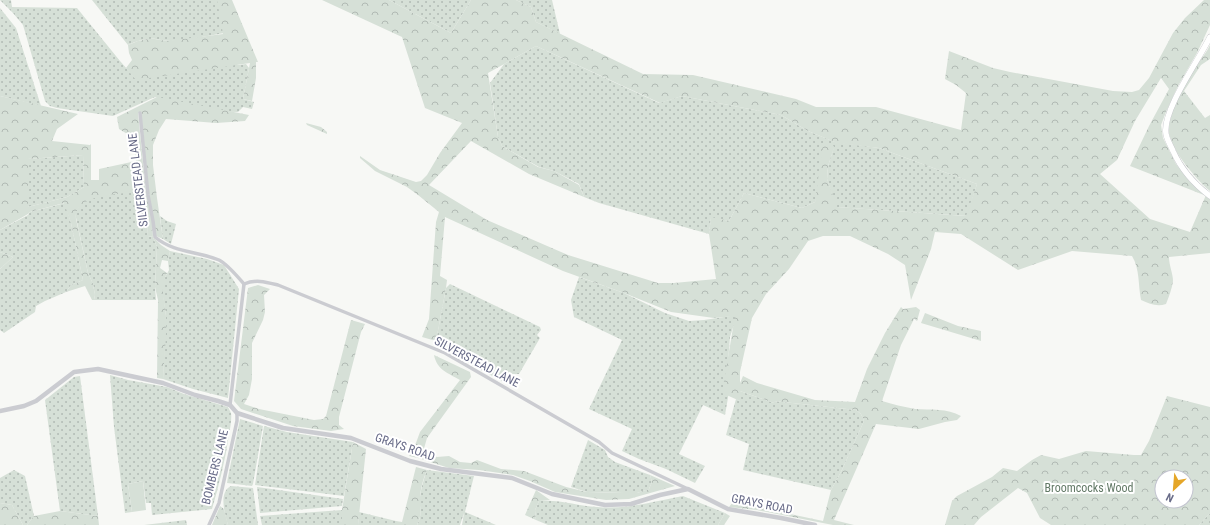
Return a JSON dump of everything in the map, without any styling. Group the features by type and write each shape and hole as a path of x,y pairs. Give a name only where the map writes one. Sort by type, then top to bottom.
{"main road":[{"path":"1210,37 1178,94 1167,120 1166,134 1177,160 1196,185 1210,196"}],"street":[{"name":"SILVERSTEAD LANE","path":"140,113 148,195 155,237 163,244 220,261 244,284 250,281 278,285 445,353 600,442 612,453 688,489"},
{"path":"230,405 244,284"},
{"path":"0,411 24,406 36,401 74,372 98,370 163,384 230,405 237,413"},
{"name":"GRAYS ROAD","path":"237,413 284,428 351,438 410,462 441,469 512,478 552,494 605,505 631,504 660,495 688,489 728,509 815,525"},
{"name":"BOMBERS LANE","path":"209,525 219,503 237,421 237,413"}],"green space":[{"path":"0,0 11,0 12,7 77,8 135,78 224,65 246,64 249,68 243,99 254,102 252,109 243,107 238,112 207,110 185,106 155,97 113,116 50,106 45,101 23,25"},
{"path":"92,0 218,0 224,33 169,41 149,39 128,45"},
{"path":"217,0 232,0 258,62 256,62 256,78 252,101 243,99 250,63 136,80 126,68 132,60 128,45 148,39 167,41 223,34"},
{"path":"322,0 389,0 451,33 471,0 516,0 531,7 536,22 643,74 693,75 796,99 816,107 876,107 961,130 966,93 945,79 949,51 993,68 1010,72 1113,91 1132,92 1139,90 1149,78 1173,33 1185,18 1204,0 1210,0 1210,25 1197,53 1178,86 1161,125 1163,138 1176,164 1190,182 1204,195 1130,166 1169,89 1161,78 1135,121 1117,160 1100,174 1150,219 1190,232 1206,195 1210,199 1210,253 1169,257 1173,278 1172,287 1166,304 1157,305 1141,300 1138,272 1132,256 1072,251 1018,270 961,234 935,232 931,249 911,300 905,265 888,254 850,236 823,236 808,241 789,269 766,294 752,318 740,372 740,383 743,376 757,383 815,400 855,402 867,369 885,333 901,307 903,309 916,307 920,310 917,321 912,317 914,319 901,345 882,401 915,409 956,413 961,416 957,420 919,429 876,424 834,520 854,525 833,525 757,510 729,507 733,502 823,521 831,490 842,470 864,421 861,414 856,410 774,401 774,403 740,391 740,401 722,393 735,316 714,318 671,312 563,271 445,217 440,276 447,280 436,341 422,337 429,319 436,222 439,212 407,187 375,171 360,158 360,156 380,170 416,182 421,181 427,175 440,153 462,123 425,108 402,37","holes":["536,46 660,103 682,96 781,115 808,131 837,143 879,148 977,184 966,216 837,207 827,179 828,166 834,146 823,143 815,202 802,208 744,193 729,221 711,217 709,234 716,279 674,283 658,283 568,255 487,220 429,185 471,141 529,174 584,197 579,185 554,171 538,167 502,146 498,137 488,73"]},
{"path":"389,0 471,0 451,33"},
{"path":"516,0 552,0 560,34 536,22 531,7"},
{"path":"0,8 16,28 41,106 0,96"},
{"path":"1210,45 1210,59 1201,65 1184,91 1205,118 1210,115 1210,191 1203,185 1180,157 1170,138 1169,126 1174,108 1184,87"},
{"path":"536,46 659,103 682,96 781,115 808,131 835,142 879,148 977,184 967,216 836,207 827,179 828,166 834,147 815,202 802,208 744,193 729,221 711,218 709,234 599,203 584,197 579,184 554,171 539,167 502,146 498,137 490,83 504,64"},
{"path":"0,96 78,114 57,129 52,141 91,144 91,180 99,180 99,169 136,161 134,138 119,129 117,117 157,97 249,115 245,121 216,123 166,119 159,130 153,145 153,165 163,239 156,236 149,194 141,112 138,113 146,193 152,218 153,237 148,236 147,214 141,192 101,196 82,204 77,210 76,219 88,273 93,284 95,295 94,300 92,300 85,286 66,292 71,285 83,280 71,223 64,203 30,212 0,230","holes":["83,155 84,187 67,197 28,207 28,159"]},
{"path":"306,123 321,127 327,132 327,134 307,125"},
{"path":"83,155 84,187 67,197 28,207 28,159"},
{"path":"141,191 147,214 148,236 153,237 157,247 155,287 156,300 94,300 95,295 93,284 88,273 75,212 80,205 92,198 109,194"},
{"path":"65,203 71,223 83,280 71,285 66,292 36,306 35,312 4,333 0,330 0,269 13,257 0,252 0,230 28,215 30,212"},
{"path":"160,216 167,221 176,224 171,244 163,239"},
{"path":"153,237 170,251 168,261 162,260 160,268 167,273 163,284 166,340 163,379 157,378 158,300 155,287 157,247"},
{"path":"170,251 207,259 224,265 239,289 228,398 163,379 166,315 162,291 163,281 169,270 168,261"},
{"path":"0,252 13,257 0,269"},
{"path":"579,277 624,293 665,313 689,321 737,315 730,337 726,387 729,392 725,415 703,405 679,454 705,466 695,483 622,451 632,429 589,409 622,340 574,317 571,300"},
{"path":"450,284 540,327 541,330 537,335 540,338 519,374 512,374 510,381 507,384 441,347 436,341 446,288"},
{"path":"258,285 270,289 264,295 265,312 263,320 252,343 252,379 249,395 244,404 259,409 314,420 323,419 326,416 351,320 365,324 361,332 339,417 339,425 344,429 331,431 293,426 241,409 234,401 248,288"},
{"path":"925,313 958,326 981,331 981,341 921,323"},
{"path":"434,355 470,372 471,377 427,438 423,452 437,457 449,456 460,462 471,463 477,460 501,469 524,471 566,487 587,492 637,493 649,489 652,482 650,475 675,486 629,499 606,500 555,492 513,475 479,470 449,468 409,456 413,451 420,432 460,380 440,368"},
{"path":"110,375 167,387 184,394 228,407 231,413 230,427 224,464 212,509 152,515 151,503 146,503 143,481 128,484 132,512 125,513 114,427"},
{"path":"80,376 98,516 60,511 45,400 74,377"},
{"path":"740,391 774,403 774,401 856,410 861,414 864,421 842,470 831,490 743,470 749,444 726,435 736,399 740,401"},
{"name":"Broomcocks Wood","path":"1167,396 1210,407 1210,513 1199,525 1051,525 1040,518 1027,493 1018,488 981,517 974,525 945,525 952,501 957,496 992,477 1003,468 1017,471 1041,455 1059,459 1086,451 1141,455 1149,441"},
{"path":"240,419 263,426 252,486 227,483"},
{"path":"264,426 287,432 353,442 344,496 255,485"},
{"path":"588,440 605,450 608,457 615,462 650,475 652,482 649,489 637,493 623,493 587,492 571,487"},
{"path":"353,442 366,449 358,525 342,525 342,510"},
{"path":"416,467 427,470 421,489 419,522 417,525 396,525 396,521 402,522"},
{"path":"14,470 25,476 34,516 27,525 23,525 12,505 0,503 0,478"},
{"path":"427,470 474,476 465,512 496,525 462,525 464,513 460,525 417,525 420,514 421,490"},
{"path":"143,481 146,510 132,512 128,484"},
{"path":"231,486 253,488 258,525 228,525 224,510 224,498 227,489"},
{"path":"257,487 343,499 342,506 260,513"},
{"path":"536,490 550,500 539,501 535,510 536,520 525,515"},
{"path":"683,496 725,513 718,525 548,525 536,520 535,510 539,501 554,501 608,508"},
{"path":"0,503 12,505 23,525 0,525"},
{"path":"220,506 224,509 228,525 212,525"},
{"path":"342,510 342,525 262,525 260,516"},
{"path":"60,511 98,516 99,525 27,525 34,516"},
{"path":"359,512 396,521 396,525 358,525"},
{"path":"725,513 730,516 724,525 718,525"},
{"path":"1210,513 1210,525 1199,525 1209,514"},
{"path":"186,520 187,525 144,525"}]}
